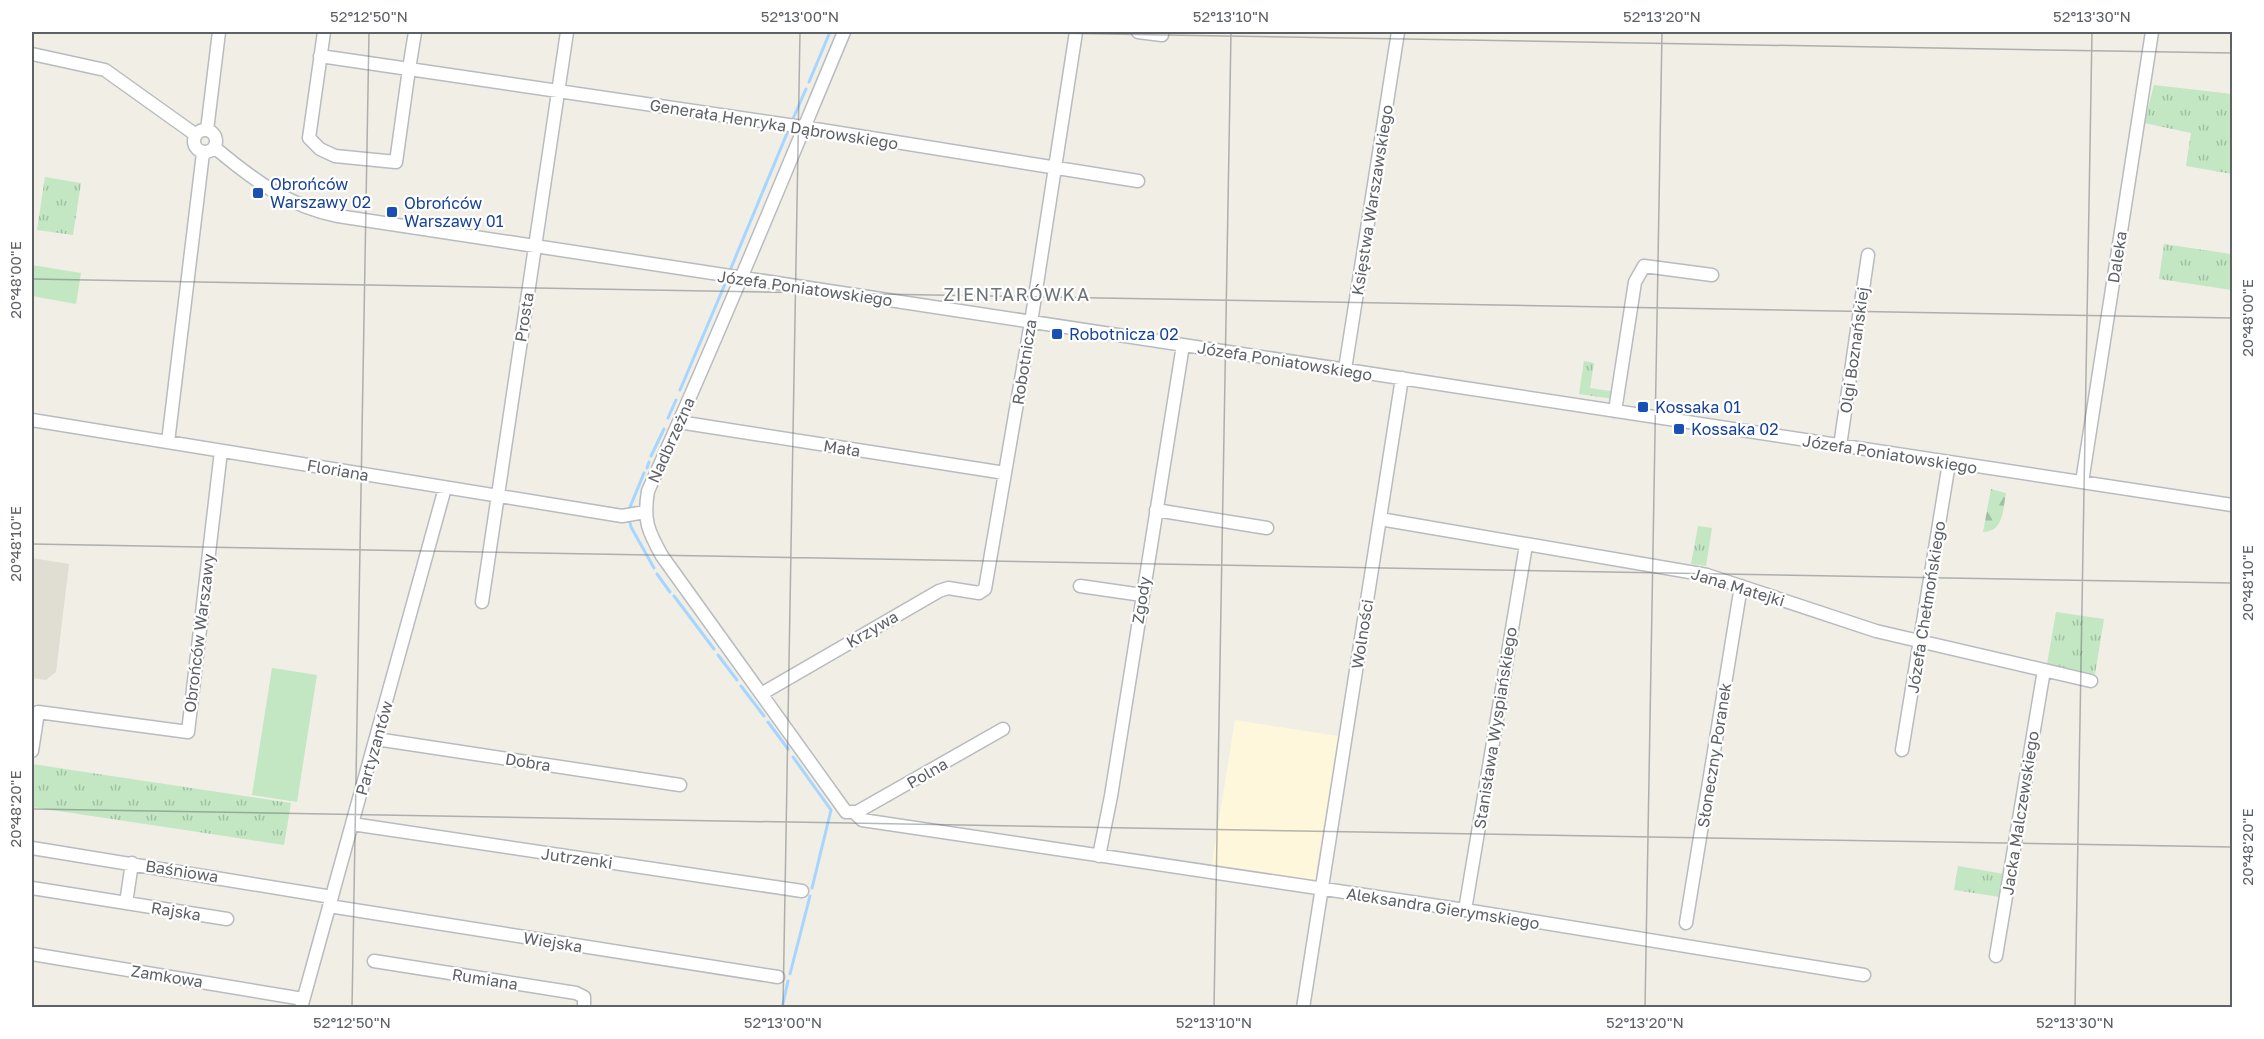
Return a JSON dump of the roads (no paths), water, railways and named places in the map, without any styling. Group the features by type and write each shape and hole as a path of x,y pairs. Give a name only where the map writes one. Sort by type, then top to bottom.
{"street":[{"path":"208,150 194,145 201,132 219,32"},
{"path":"324,32 309,138 320,149 334,156 396,162 415,32"},
{"name":"Prosta","path":"482,602 567,32"},
{"name":"Nadbrzeżna","path":"844,32 769,207 742,279 648,491 633,514 651,536 662,556 846,812 852,813"},
{"name":"Robotnicza","path":"987,585 1076,32"},
{"path":"1138,32 1162,35"},
{"name":"Księstwa Warszawskiego","path":"1345,369 1398,32"},
{"name":"Daleka","path":"2082,482 2152,32"},
{"path":"32,54 105,70 201,132 215,137 208,150 168,442"},
{"name":"Generała Henryka Dąbrowskiego","path":"320,56 804,127 1138,181"},
{"name":"Józefa Poniatowskiego","path":"208,150 276,193 308,209 338,216 2232,505"},
{"name":"Olgi Boznańskiej","path":"1840,446 1868,255"},
{"path":"1616,411 1635,282 1644,266 1712,275"},
{"name":"Zgody","path":"1099,856 1111,796 1183,345"},
{"name":"Wolności","path":"1303,1008 1401,378"},
{"name":"Floriana","path":"32,420 445,488 633,514"},
{"name":"Mała","path":"678,424 685,423 1005,473"},
{"name":"Obrońców Warszawy","path":"32,751 38,712 188,732 221,451"},
{"name":"Józefa Chełmońskiego","path":"1902,750 1949,463"},
{"name":"Partyzantów","path":"302,1003 445,488"},
{"path":"1156,510 1267,528"},
{"name":"Jana Matejki","path":"1380,519 1707,575 1876,632 2091,681"},
{"name":"Stanisława Wyspiańskiego","path":"1465,910 1526,545"},
{"name":"Krzywa","path":"760,694 939,591 948,588 979,593 987,585"},
{"path":"1080,586 1142,595"},
{"name":"Słoneczny Poranek","path":"1686,923 1742,586"},
{"name":"Jacka Malczewskiego","path":"1996,956 2044,670"},
{"name":"Polna","path":"852,813 1003,729"},
{"name":"Dobra","path":"376,739 680,785"},
{"name":"Aleksandra Gierymskiego","path":"852,813 862,820 1465,910 1551,926 1864,975"},
{"name":"Jutrzenki","path":"352,824 802,891"},
{"name":"Baśniowa","path":"32,848 132,863 330,901"},
{"path":"126,903 132,863"},
{"name":"Rajska","path":"32,888 226,919"},
{"name":"Wiejska","path":"330,901 778,977"},
{"name":"Zamkowa","path":"32,954 302,1003"},
{"name":"Rumiana","path":"374,961 576,993 584,996 584,1008"}],"waterway":[{"path":"809,82 830,32"},
{"path":"792,121 806,89"},
{"path":"731,268 788,131"},
{"path":"680,390 725,284"},
{"path":"668,418 676,400"},
{"path":"651,456 664,429"},
{"path":"647,468 649,462"},
{"path":"628,512 644,473"},
{"path":"629,518 631,527 654,568"},
{"path":"657,574 670,592"},
{"path":"674,596 714,649"},
{"path":"718,655 737,680"},
{"path":"741,686 764,716"},
{"path":"768,722 788,749"},
{"path":"793,757 831,810 812,888"},
{"path":"790,974 810,896"},
{"path":"782,1008 788,981"}],"place":[{"name":"Obrońców Warszawy 02","path":"258,193"},
{"name":"Obrońców Warszawy 01","path":"392,212"},
{"name":"Robotnicza 02","path":"1057,334"},
{"name":"Kossaka 01","path":"1643,407"},
{"name":"Kossaka 02","path":"1679,429"}],"district":[{"name":"ZIENTARÓWKA","path":"1017,294"}]}
